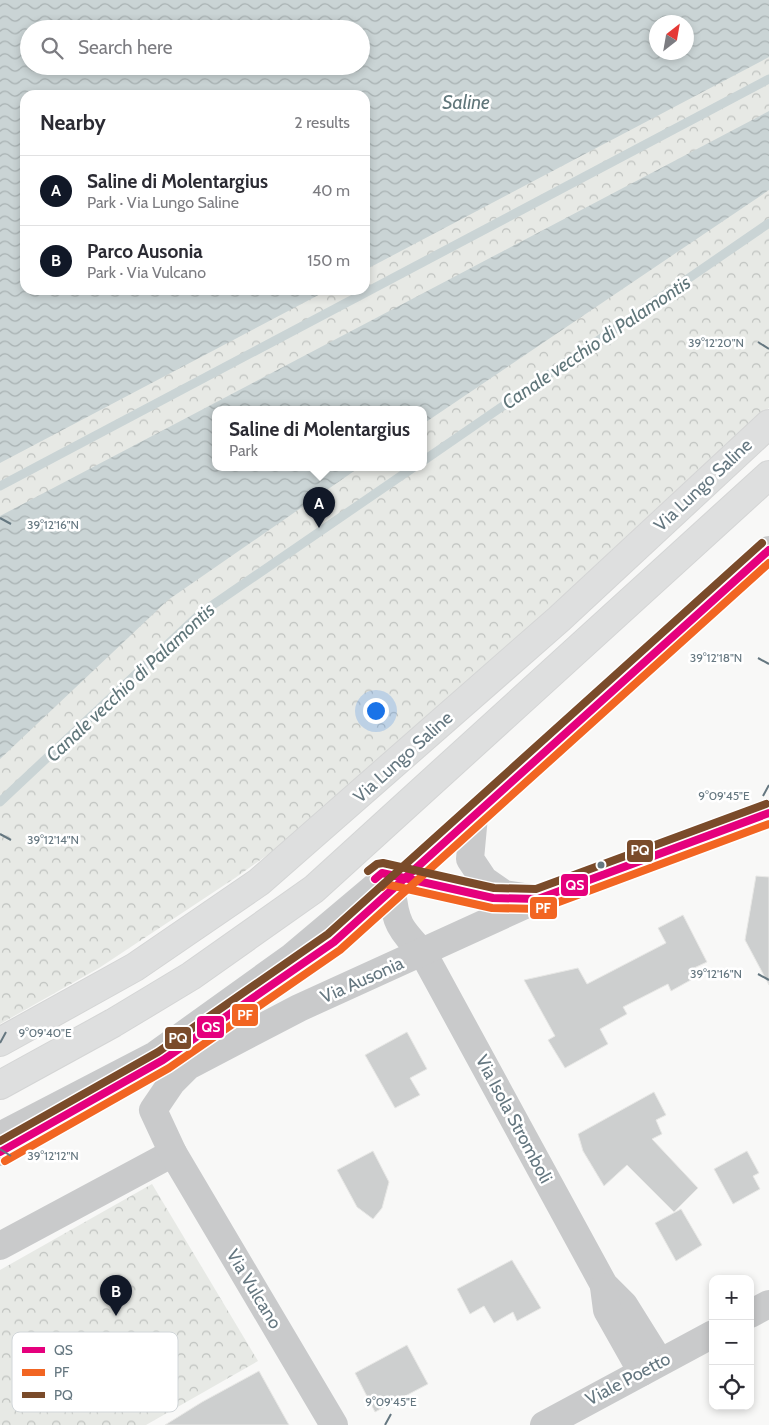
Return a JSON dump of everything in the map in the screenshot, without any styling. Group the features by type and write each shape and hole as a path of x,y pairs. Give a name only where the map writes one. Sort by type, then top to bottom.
{"main road":[{"name":"Via Lungo Saline","path":"0,1042 135,966 259,882 559,619 769,424"},
{"name":"Via Lungo Saline","path":"0,1085 105,1027 191,976 314,889 769,475"}],"street":[{"path":"0,1152 163,1060 334,942 769,550"},
{"name":"Via Ausonia","path":"153,1110 172,1082 188,1066 307,1004 363,977 423,953 538,899 769,812"},
{"name":"Via Ausonia","path":"474,816 470,859 484,880 504,894 538,899"},
{"name":"Via Isola Stromboli","path":"399,884 394,916 408,937 423,953 604,1285 607,1310 651,1367"},
{"path":"105,1094 134,1094 153,1110"},
{"name":"Via Vulcano","path":"153,1110 173,1152 334,1425"},
{"path":"0,1246 173,1152"},
{"path":"754,1312 769,1304"},
{"name":"Viale Poetto","path":"544,1425 709,1336"}],"lane":[{"path":"0,1130 152,1050 287,953 382,873 399,884 493,898 538,899"}],"green space":[{"path":"0,0 769,0 769,408 507,647 277,848 99,968 0,1024"},
{"path":"152,1184 258,1361 178,1407 178,1332 12,1332 12,1412 169,1412 146,1425 0,1425 0,1270"}],"water":[{"name":"Saline","path":"0,0 769,0 769,57 370,267 370,90 20,90 20,295 319,295 0,463"},
{"path":"769,111 769,190 427,421 427,406 212,406 212,471 354,471 168,600 0,759 0,516"}],"building":[{"path":"756,876 769,877 769,985 745,940"},
{"path":"683,915 707,962 694,968 698,976 671,991 668,984 623,1007 627,1014 600,1029 608,1044 565,1068 548,1040 555,1036 524,980 578,968 587,984 666,943 658,928"},
{"path":"407,1032 427,1069 410,1078 420,1095 395,1108 365,1055"},
{"path":"654,1092 666,1115 656,1120 662,1134 652,1139 698,1188 674,1212 627,1165 604,1186 583,1151 578,1134"},
{"path":"373,1151 389,1182 382,1208 373,1219 357,1207 337,1170"},
{"path":"747,1151 759,1173 753,1176 760,1189 733,1204 714,1169"},
{"path":"681,1209 702,1245 676,1261 655,1223"},
{"path":"512,1260 541,1308 517,1321 513,1312 494,1323 484,1306 470,1314 457,1289"},
{"path":"407,1345 428,1384 375,1412 355,1373"},
{"path":"259,1371 289,1425 165,1425 202,1402"}],"waterway":[{"path":"370,290 769,79"},
{"name":"Canale vecchio di Palamontis","path":"427,458 769,223"},
{"path":"0,486 361,295"},
{"name":"Canale vecchio di Palamontis","path":"0,802 201,613 408,471"}],"transit line":[{"name":"PQ","path":"0,1141 158,1052 328,934 762,543"},
{"name":"QS","path":"0,1152 163,1060 334,942 769,550"},
{"name":"PF","path":"5,1161 169,1068 340,950 769,563"},
{"name":"PQ","path":"368,871 377,864 383,863 494,888 536,889 766,804"},
{"name":"QS","path":"375,879 382,873 493,898 538,899 769,813"},
{"name":"PF","path":"382,887 385,884 492,908 540,909 769,824"}],"place":[{"name":"Saline di Molentargius","path":"319,528"},
{"name":"Parco Ausonia","path":"116,1316"}]}
